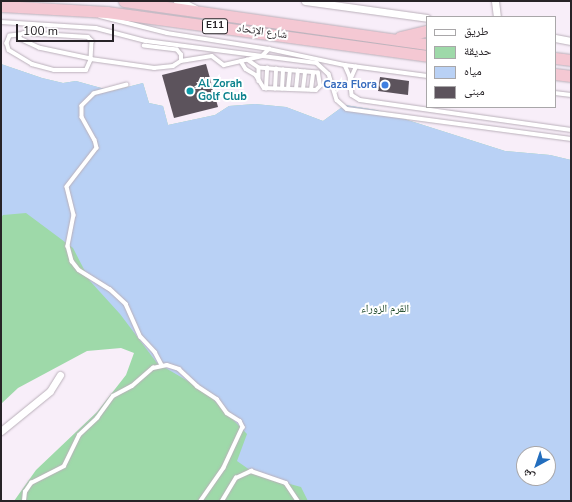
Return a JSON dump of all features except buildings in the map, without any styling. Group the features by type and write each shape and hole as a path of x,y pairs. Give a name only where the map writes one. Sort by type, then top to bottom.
{"highway":[{"name":"شارع الإتحاد","path":"124,1 426,44"},
{"name":"شارع الإتحاد","path":"1,6 72,8 426,56"},
{"path":"392,39 426,31"},
{"path":"556,58 571,60"},
{"path":"556,74 571,76"}],"street":[{"path":"178,1 201,13"},
{"path":"306,1 426,18"},
{"path":"495,1 497,16"},
{"path":"556,38 571,41"},
{"path":"1,431 50,391 60,375"}],"lane":[{"path":"72,8 167,33 269,49 356,67 426,76"},
{"path":"1,22 96,28 146,41 245,53 321,65 329,74 339,103 350,110 571,139"},
{"path":"24,33 88,37 92,41 90,59 88,69 76,71 54,70 32,64 12,53 7,47 10,36 24,33"},
{"path":"20,35 20,39 50,52 154,68 173,66 180,62 209,56 215,58 221,65 262,56 269,49"},
{"path":"240,45 247,60 259,68 298,71 320,75 320,86 318,89 311,90 266,89 259,84 256,75 246,69 241,61"},
{"path":"144,46 177,50 181,55 180,62"},
{"path":"345,65 352,95 360,100 571,130"},
{"path":"350,83 356,67"},
{"path":"259,68 259,84"},
{"path":"266,89 267,68"},
{"path":"275,89 276,69"},
{"path":"282,89 283,70"},
{"path":"288,89 290,71"},
{"path":"296,89 298,71"},
{"path":"303,89 305,72"},
{"path":"311,90 313,73"},
{"path":"127,85 94,94 82,106 82,117 95,140 97,148 67,188 74,215 68,246 72,262 79,270 110,289 126,304 141,337 158,356 162,365"},
{"path":"556,93 571,95"},
{"path":"24,501 24,492 31,483 64,466 79,435 97,418 113,396 132,386 147,371 162,365 179,369 197,386 217,399 227,413 240,421 243,427 224,468 201,501"},
{"path":"222,501 236,478 251,471 286,483 298,501"}],"green space":[{"name":"القرم الزوراء","path":"1,64 42,78 63,83 76,81 112,91 143,83 149,103 163,106 168,125 215,115 229,106 255,104 286,107 323,121 345,105 376,110 505,151 550,155 571,160 571,501 14,501 36,470 97,412 126,375 134,353 121,348 87,351 18,388 1,404"}],"water":[{"name":"القرم الزوراء","path":"1,64 42,78 63,83 76,81 112,91 143,83 149,103 163,106 168,125 215,115 229,106 255,104 286,107 323,121 345,105 376,110 505,151 550,155 571,160 571,501 308,501 301,487 257,475 237,461 247,434 205,391 157,363 120,314 90,281 73,248 26,213 3,215 1,218"}],"place":[{"name":"Caza Flora","path":"385,85"},
{"name":"Al Zorah Golf Club","path":"190,91"}]}
